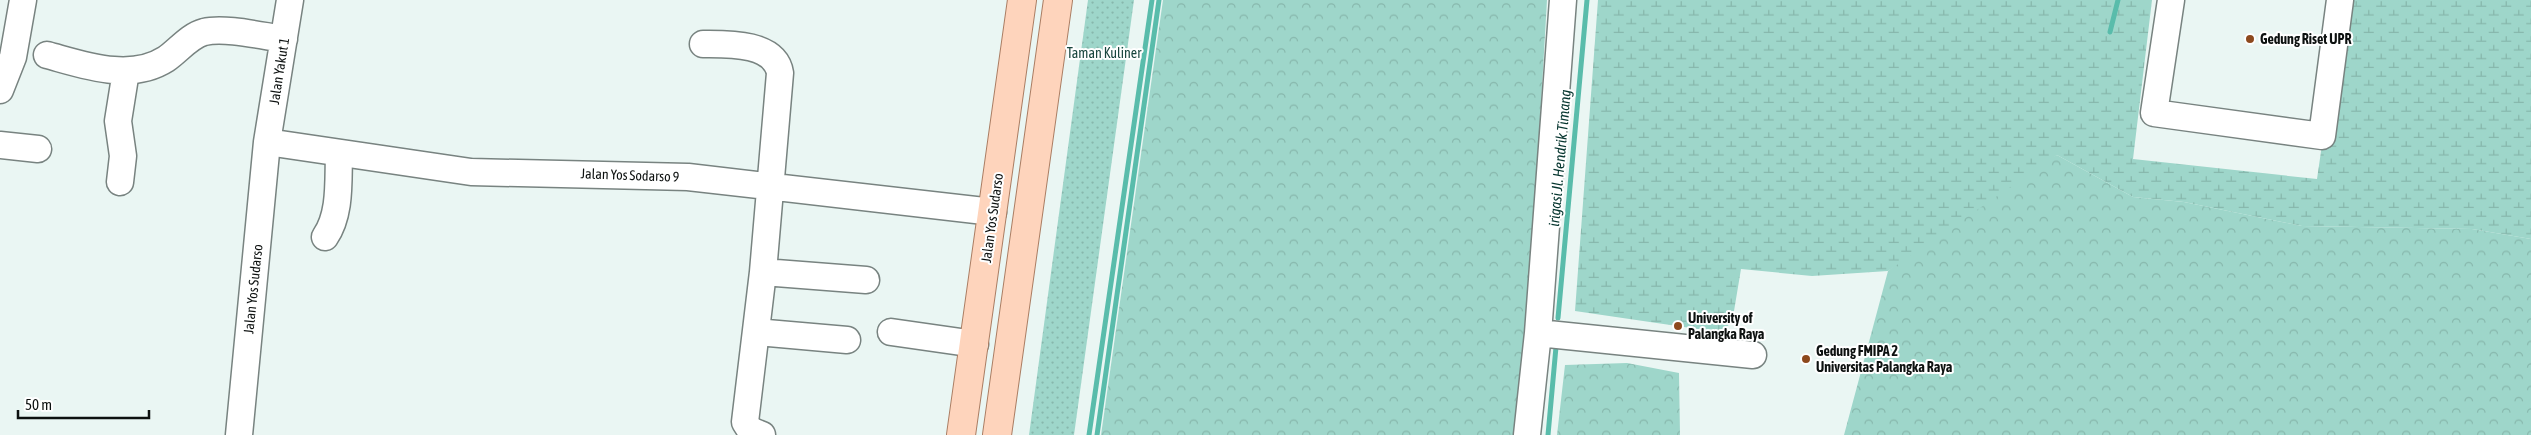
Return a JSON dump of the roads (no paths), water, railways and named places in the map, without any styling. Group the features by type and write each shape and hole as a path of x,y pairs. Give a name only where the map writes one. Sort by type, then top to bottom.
{"main road":[{"name":"Jalan Yos Sudarso","path":"962,435 1022,0"},
{"path":"997,435 1058,0"}],"street":[{"path":"0,90 13,57 23,0"},
{"name":"Jalan Yakut 1","path":"267,142 290,0"},
{"path":"1527,435 1538,333 1564,0"},
{"path":"2171,0 2154,113 2322,136 2340,0"},
{"path":"47,55 95,69 126,71 166,59 202,32 215,30 284,39"},
{"path":"703,44 729,44 758,50 768,54 779,66 763,272 745,422 750,430 762,435"},
{"path":"120,182 124,156 118,121 126,71"},
{"name":"Jalan Yos Sodarso 9","path":"267,142 471,172 678,176 993,212"},
{"name":"Jalan Yos Sudarso","path":"238,435 267,142"},
{"path":"0,145 38,149"},
{"path":"325,237 332,227 334,216 340,154"},
{"path":"763,272 866,280"},
{"path":"757,332 847,340"},
{"path":"891,332 975,344"},
{"path":"1538,333 1753,355"}],"waterway":[{"path":"1089,435 1152,0"},
{"path":"1097,435 1159,0"},
{"name":"irigasi Jl. Hendrik Timang","path":"1558,318 1587,0"},
{"name":"irigasi Jl. Hendrik Timang","path":"2110,32 2118,0"},
{"name":"irigasi Jl. Hendrik Timang","path":"1548,435 1556,347"}],"place":[{"name":"Gedung Riset UPR","path":"2250,39"},
{"name":"University of Palangka Raya","path":"1678,326"},
{"name":"Gedung FMIPA 2 Universitas Palangka Raya","path":"1806,359"}],"park label":[{"name":"Taman Kuliner","path":"1104,53"}]}
